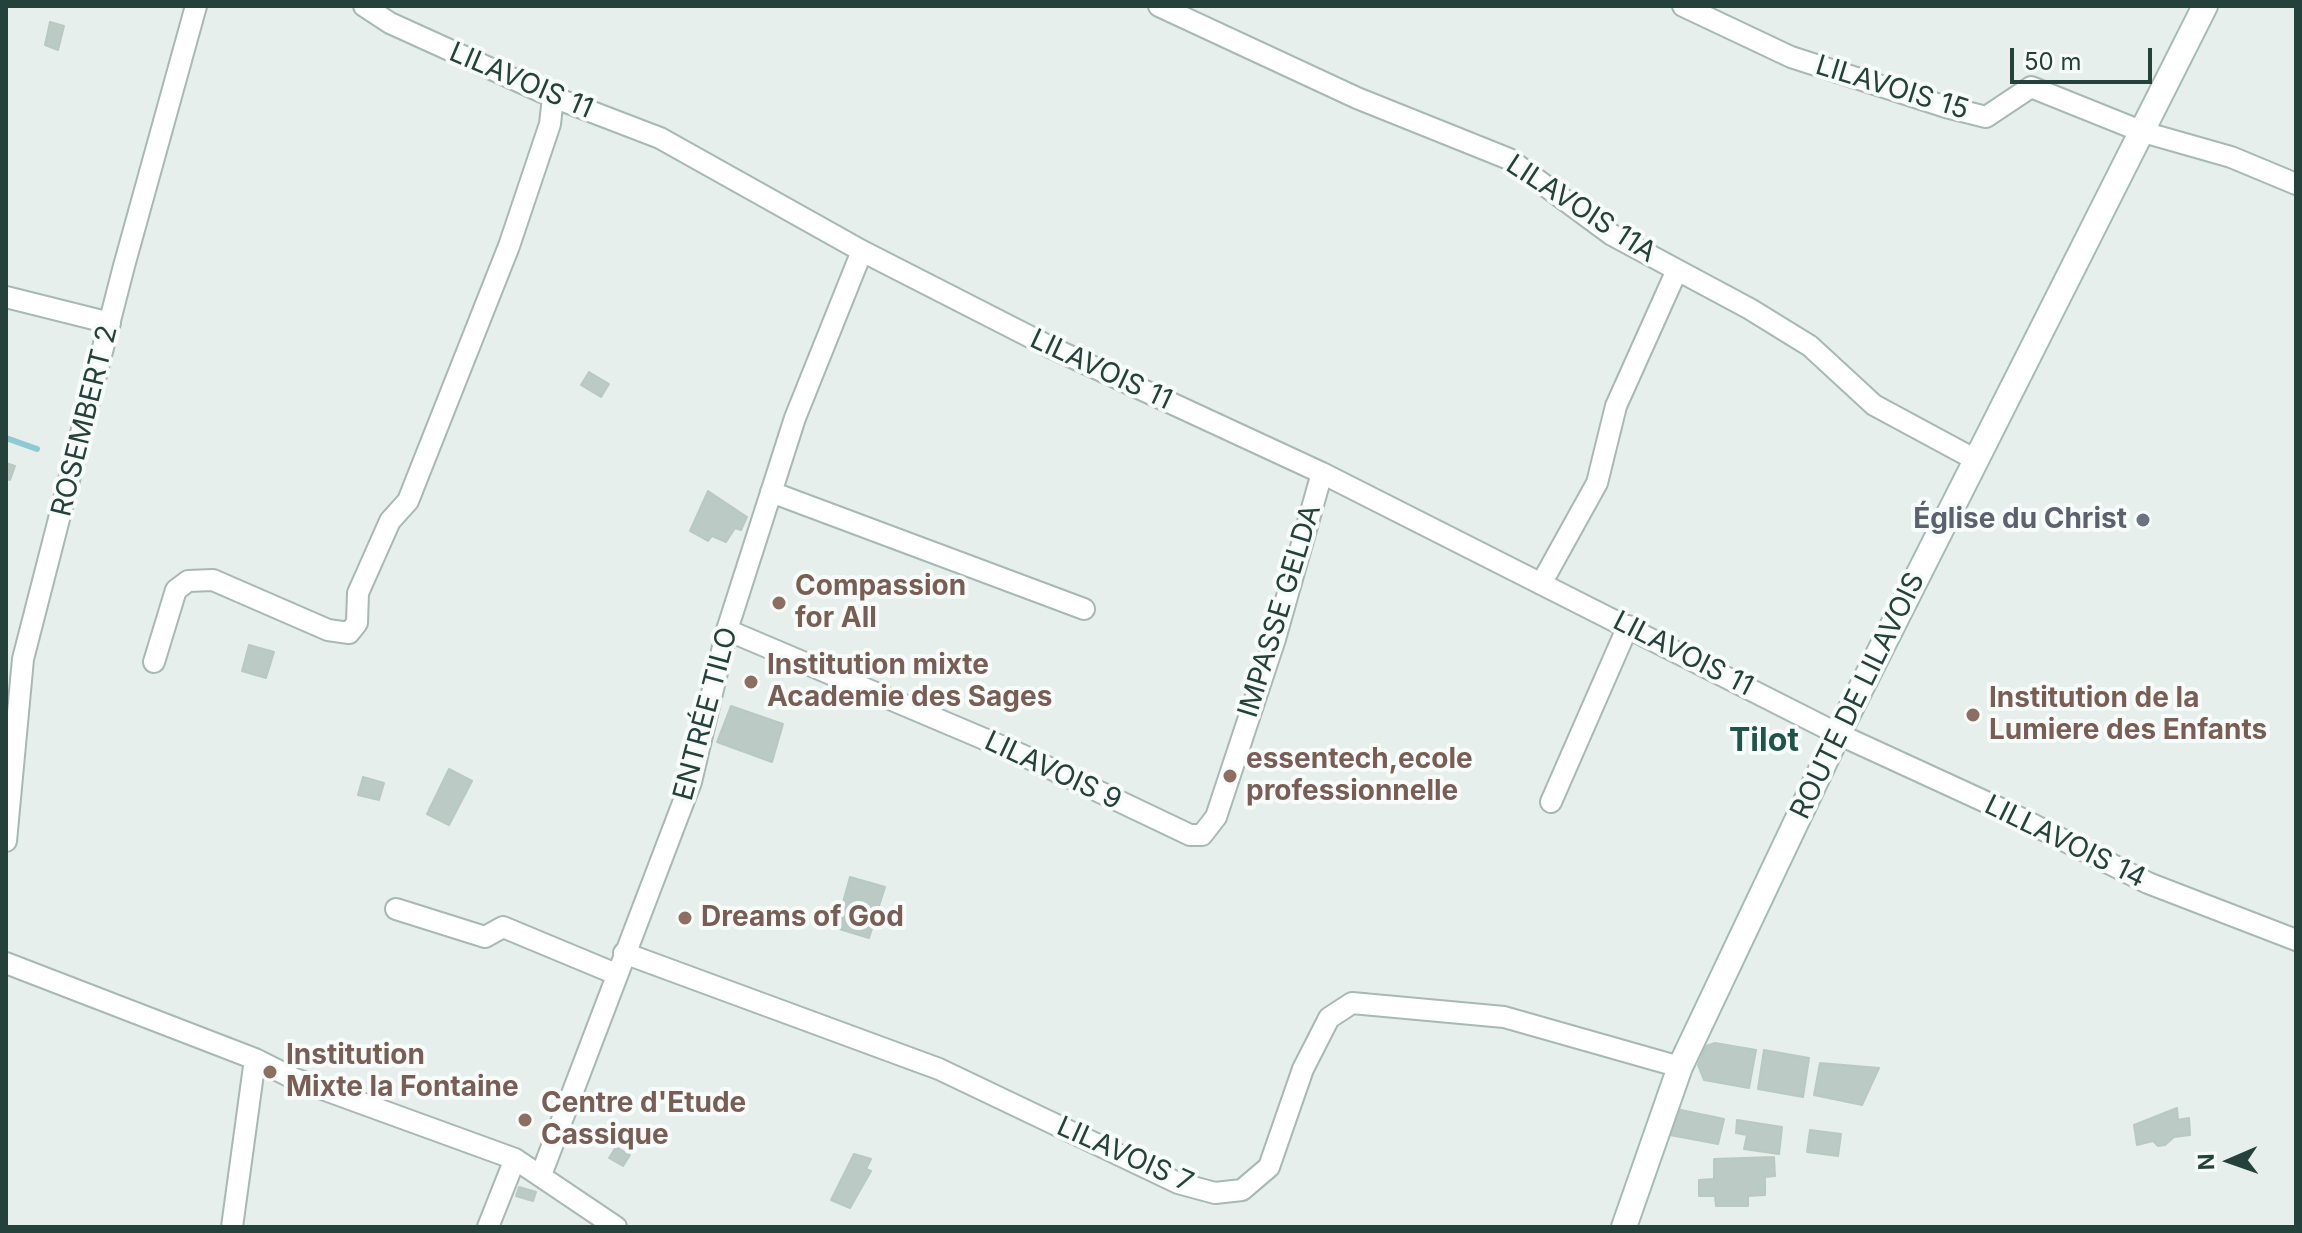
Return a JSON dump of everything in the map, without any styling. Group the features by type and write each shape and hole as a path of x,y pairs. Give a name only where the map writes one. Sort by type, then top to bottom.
{"main road":[{"name":"ROUTE DE LILAVOIS","path":"1624,1227 1680,1067 1838,734 2205,6"}],"street":[{"name":"ROSEMBERT 2","path":"6,841 23,659 196,6"},
{"name":"LILAVOIS 11","path":"364,6 390,23 553,97 660,138 764,192 862,251 1050,347 1322,473 1838,734"},
{"name":"LILAVOIS 11A","path":"1159,6 1357,98 1509,159 1612,235 1810,346 1874,405 1976,460"},
{"name":"LILAVOIS 15","path":"1683,6 1791,57 1946,107 1986,117 2031,87 2143,132"},
{"path":"154,662 176,590 188,581 213,580 328,630 349,633 357,623 358,593 390,521 408,501 503,260 550,124 553,97"},
{"path":"2143,132 2231,157 2296,184"},
{"name":"ENTRÉE TILO","path":"541,1175 691,782 727,630 771,492 795,418 862,251"},
{"path":"1541,584 1597,483 1616,406 1677,270"},
{"path":"6,297 110,323"},
{"name":"IMPASSE GELDA","path":"1202,835 1216,817 1275,639 1322,473"},
{"path":"771,492 1084,609"},
{"path":"1551,802 1628,626"},
{"name":"LILAVOIS 9","path":"727,630 1022,755 1190,835 1202,835"},
{"name":"LILLAVOIS 14","path":"1838,734 2012,814 2148,883 2296,940"},
{"path":"396,909 485,937 503,927 616,974"},
{"name":"LILAVOIS 7","path":"624,953 939,1069 1178,1183 1215,1193 1242,1190 1269,1167 1309,1056 1329,1018 1352,1003 1504,1017 1680,1067"},
{"path":"6,963 255,1059 295,1079 515,1159 616,1227"},
{"path":"232,1227 255,1059"},
{"path":"488,1227 515,1159"}],"building":[{"path":"50,22 64,26 58,50 45,45"},
{"path":"589,372 609,384 601,397 581,385"},
{"path":"6,463 15,466 10,480 6,479"},
{"path":"708,491 747,517 741,530 735,528 726,542 712,536 708,541 690,531"},
{"path":"249,645 274,652 266,678 242,671"},
{"path":"731,706 783,724 772,762 717,742"},
{"path":"449,769 472,781 449,825 427,814"},
{"path":"363,777 384,783 379,800 358,795"},
{"path":"850,877 885,887 869,938 836,928"},
{"path":"1715,1043 1756,1050 1749,1088 1704,1080 1698,1065 1706,1046"},
{"path":"1764,1050 1809,1058 1803,1097 1758,1089"},
{"path":"1820,1063 1879,1068 1862,1105 1814,1095"},
{"path":"2177,1108 2178,1120 2189,1118 2190,1135 2174,1137 2165,1145 2158,1146 2153,1141 2137,1145 2134,1125"},
{"path":"1676,1109 1724,1119 1718,1144 1670,1135"},
{"path":"1737,1120 1782,1127 1779,1154 1744,1149 1747,1135 1736,1133"},
{"path":"1810,1130 1841,1134 1838,1156 1807,1152"},
{"path":"616,1147 630,1155 623,1166 609,1158"},
{"path":"854,1154 871,1159 866,1169 871,1171 850,1208 831,1200"},
{"path":"1774,1157 1775,1176 1765,1177 1765,1195 1748,1196 1748,1206 1716,1206 1715,1196 1699,1196 1699,1180 1714,1179 1714,1159"},
{"path":"519,1187 536,1192 533,1201 516,1196"}],"waterway":[{"path":"6,438 37,449"}],"place":[{"name":"Église du Christ","path":"2143,520"},
{"name":"Compassion for All","path":"779,603"},
{"name":"Institution mixte Academie des Sages","path":"751,682"},
{"name":"Institution de la Lumiere des Enfants","path":"1973,715"},
{"name":"essentech,ecole professionnelle","path":"1230,776"},
{"name":"Dreams of God","path":"685,918"},
{"name":"Institution Mixte la Fontaine","path":"270,1072"},
{"name":"Centre d'Etude Cassique","path":"525,1120"}],"district":[{"name":"Tilot","path":"1764,741"}]}
